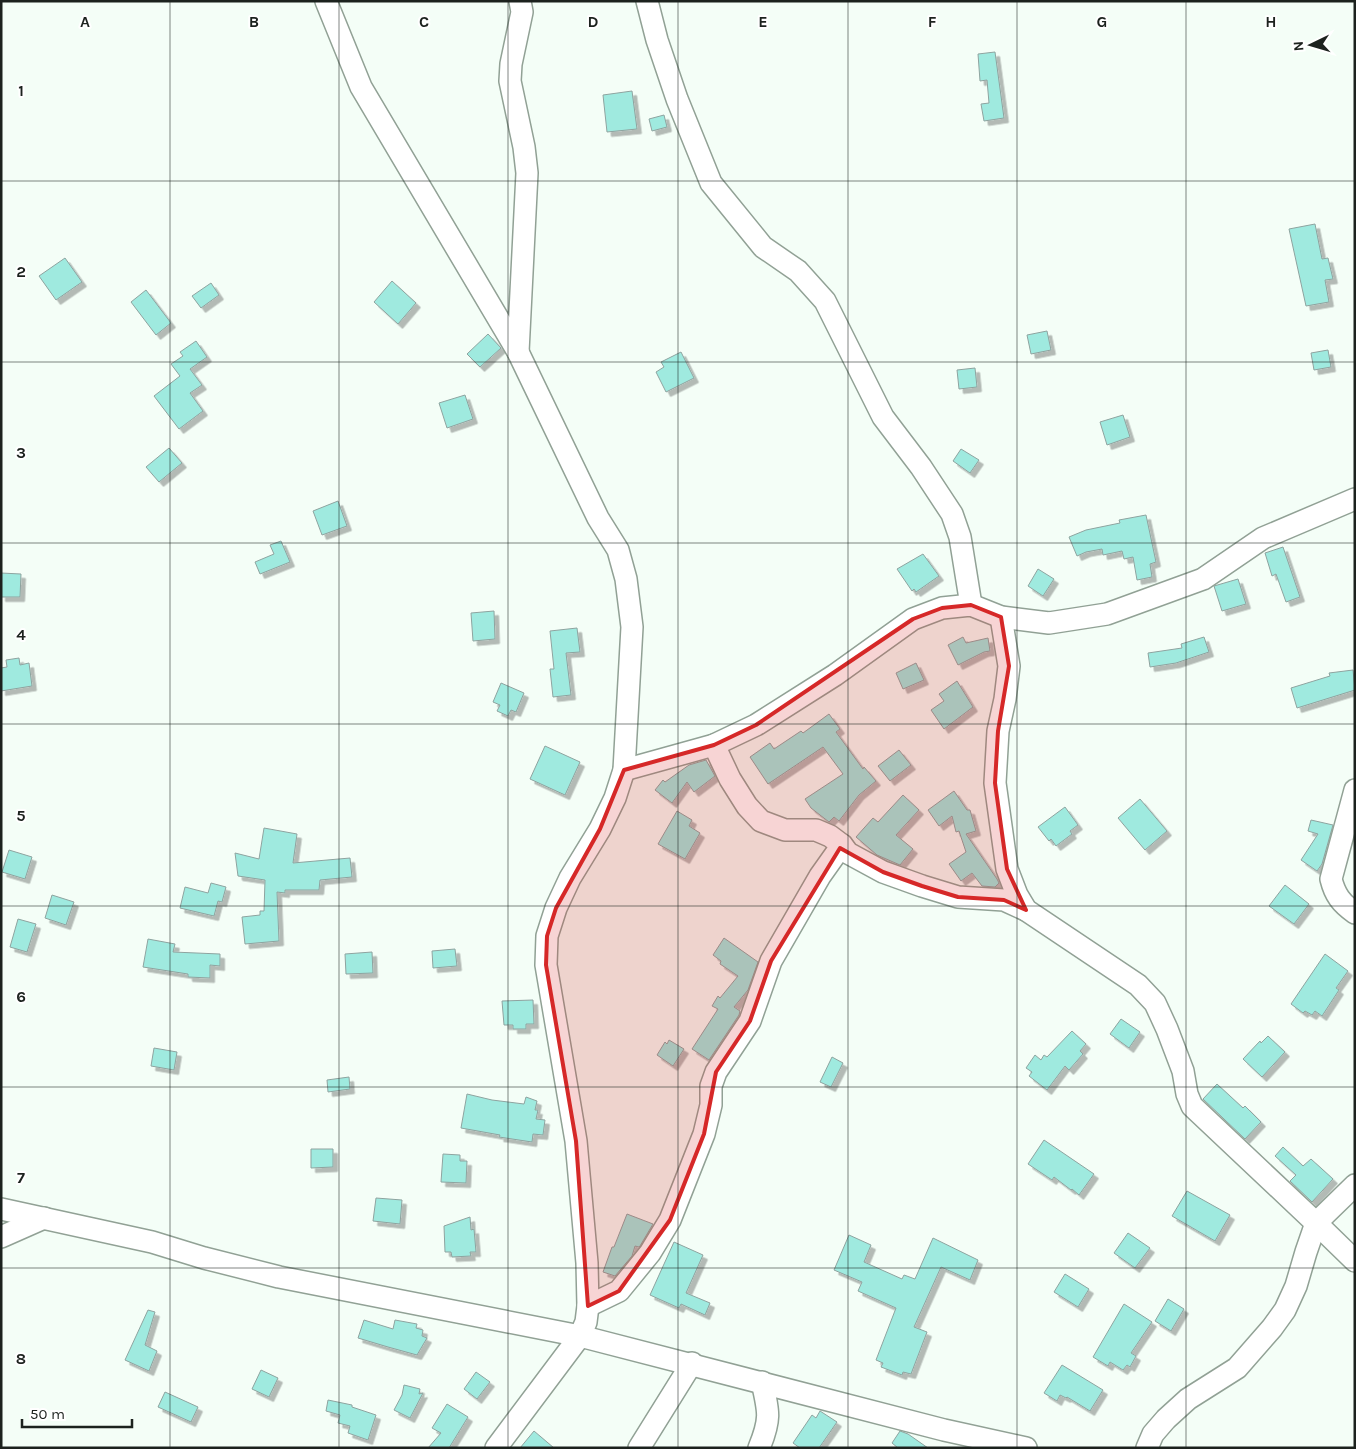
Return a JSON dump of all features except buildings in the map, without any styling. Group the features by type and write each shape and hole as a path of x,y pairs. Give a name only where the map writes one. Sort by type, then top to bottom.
{"street":[{"path":"326,1 361,86 518,352 598,518 618,550 626,579 632,627 624,770 615,798 600,830 570,878 556,908 547,936 546,965 576,1141 587,1263 588,1306 586,1322 580,1336 496,1448"},
{"path":"518,352 527,173 524,147 510,81 511,64 522,12 520,1"},
{"path":"648,1 657,40 677,99 711,182 763,247 798,271 825,301 883,417 921,467 952,514 960,537 971,604"},
{"path":"624,770 714,745 756,725 827,680 913,619 942,608 971,604 1001,618 1049,623 1107,614 1203,579 1263,538 1355,499"},
{"path":"1001,618 1009,666 1006,699 998,731 995,784 1007,869 1017,895 1026,910"},
{"path":"714,745 730,780 747,806 761,821 785,830 816,830 830,836 842,845 848,853 883,872 914,884 958,897 1004,900 1026,910 1138,985 1155,1003 1183,1071 1187,1094 1192,1106 1355,1261"},
{"path":"1355,790 1331,879 1335,894 1342,904 1355,913"},
{"path":"588,1306 620,1291 650,1253 670,1220 704,1134 711,1105 711,1086 716,1072 750,1022 771,961 820,876 842,845"},
{"path":"1147,1448 1154,1434 1166,1419 1188,1399 1237,1368 1272,1328 1285,1310 1296,1286 1316,1223 1355,1185"},
{"path":"1,1209 152,1242 204,1258 279,1277 580,1336 692,1363 762,1382 940,1439 1026,1448"},
{"path":"1,1237 44,1218"},
{"path":"639,1448 692,1363"},
{"path":"759,1448 767,1427 768,1408 762,1382"}],"highlighted area":[{"path":"971,605 1001,617 1009,666 998,731 995,783 1007,869 1026,910 1004,900 958,897 922,886 883,872 840,848 771,961 750,1021 716,1072 704,1134 670,1220 619,1291 588,1306 576,1141 546,965 547,936 556,908 600,829 624,770 714,745 756,725 913,619 942,608"}]}
